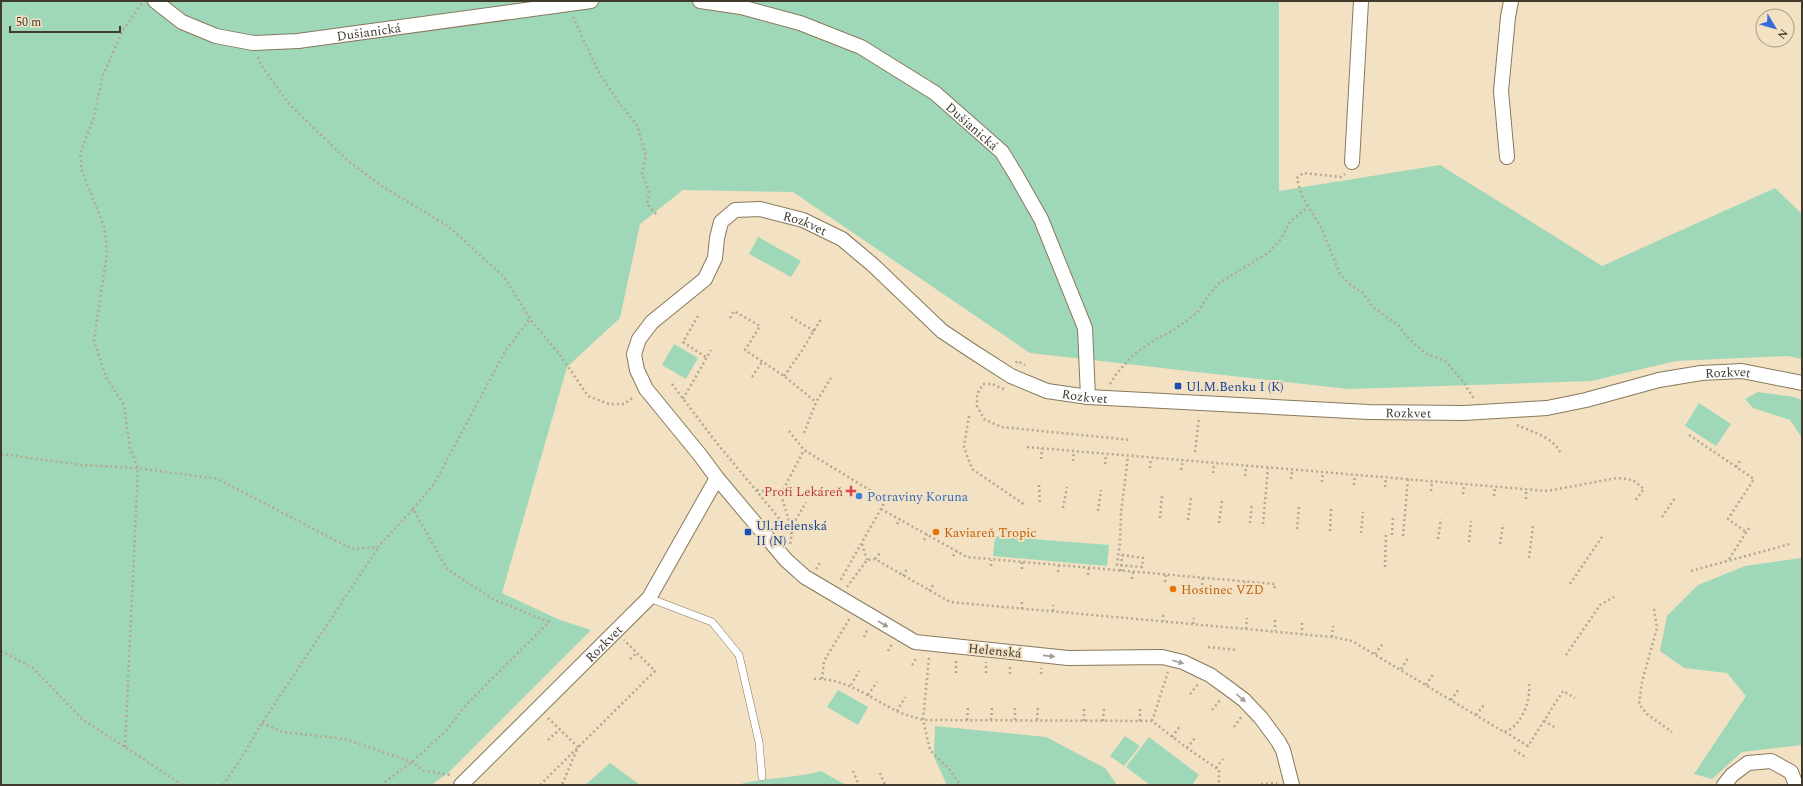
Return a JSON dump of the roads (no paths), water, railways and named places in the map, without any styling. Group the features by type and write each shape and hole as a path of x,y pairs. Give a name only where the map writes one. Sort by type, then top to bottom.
{"street":[{"name":"Dušianická","path":"155,1 182,22 216,36 253,43 298,41 591,1"},
{"name":"Dušianická","path":"700,1 741,7 800,22 862,47 935,93 1002,152 1041,219 1085,328 1088,397"},
{"path":"1352,162 1361,1"},
{"path":"1508,157 1501,91 1508,17 1511,1"},
{"name":"Rozkvet","path":"705,462 646,389 637,370 634,354 639,339 652,322 705,279 715,258 717,238 721,222 735,210 760,209 803,220 842,239 874,265 942,331 1011,376 1047,391 1088,397 1209,404 1369,412 1464,413 1547,408 1586,400 1659,380 1701,373 1742,371 1802,383"},
{"name":"Helenská","path":"705,462 793,567 850,610 915,642 1068,658 1162,657 1183,662 1210,675 1222,683 1244,700 1261,718 1283,750 1287,784"},
{"name":"Rozkvet","path":"461,785 649,598 717,478"},
{"path":"1724,785 1732,775 1748,763 1771,761 1791,772 1796,785"}],"lane":[{"path":"649,598 712,622 739,655 759,742 762,777"}],"place":[{"name":"Ul.M.Benku I (K)","path":"1178,386"},
{"name":"Profi Lekáreň","path":"851,491"},
{"name":"Potraviny Koruna","path":"859,496"},
{"name":"Ul.Helenská II (N)","path":"748,532"},
{"name":"Kaviareň Tropic","path":"936,532"},
{"name":"Hostinec VZD","path":"1173,589"}]}
